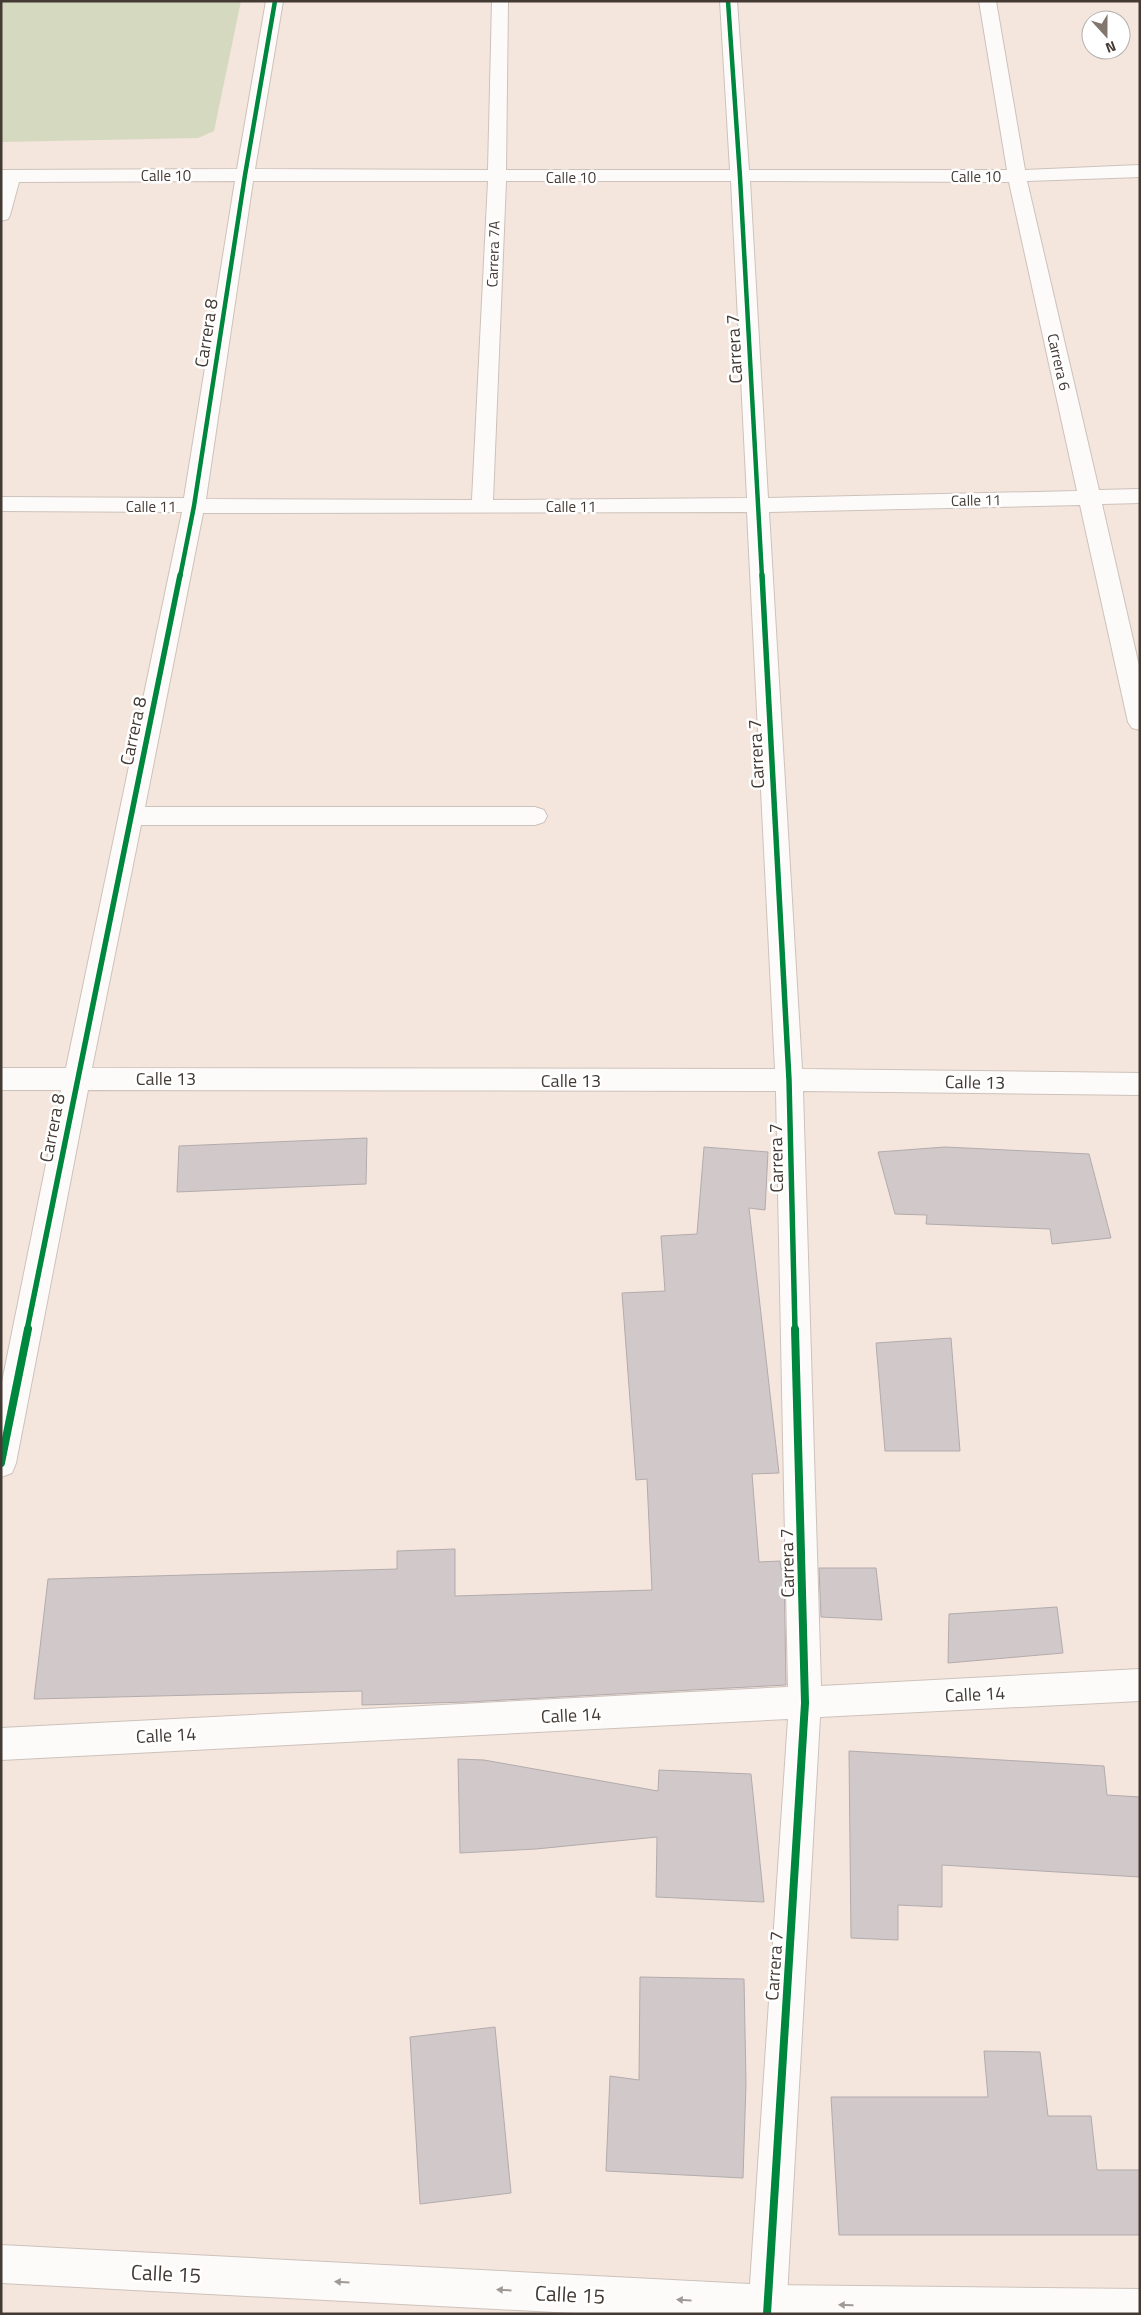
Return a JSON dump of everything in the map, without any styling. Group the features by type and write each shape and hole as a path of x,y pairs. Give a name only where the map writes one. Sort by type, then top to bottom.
{"street":[{"name":"Carrera 8","path":"1,1463 77,1078 194,506 245,175 275,1"},
{"name":"Carrera 7A","path":"482,506 496,177 500,1"},
{"name":"Carrera 7","path":"728,1 740,177 789,1080 805,1703 767,2309"},
{"name":"Carrera 6","path":"987,1 1017,176 1140,722"},
{"name":"Calle 10","path":"6,176 740,177 1017,176 1140,172"},
{"path":"1,215 6,176"},
{"name":"Calle 11","path":"1,504 194,506 757,505 1140,496"},
{"path":"131,816 534,816"},
{"name":"Calle 13","path":"1,1079 789,1080 1140,1084"},
{"name":"Calle 14","path":"1,1744 1140,1685"},
{"name":"Calle 15","path":"1,2264 767,2309 1140,2308"}],"green space":[{"path":"1,1 241,1 214,131 198,138 1,142"}],"building":[{"path":"367,1138 366,1184 177,1192 179,1146"},
{"path":"704,1147 768,1152 765,1210 749,1208 779,1473 752,1474 759,1562 780,1561 781,1569 784,1569 786,1685 466,1702 362,1705 362,1691 34,1699 48,1579 397,1569 397,1551 455,1549 455,1596 652,1590 647,1479 636,1480 622,1293 665,1291 661,1236 697,1234"},
{"path":"945,1147 1089,1154 1111,1238 1052,1244 1050,1229 926,1224 927,1215 895,1214 878,1152"},
{"path":"951,1338 960,1451 885,1451 876,1343"},
{"path":"819,1568 876,1568 882,1620 821,1617"},
{"path":"1057,1607 1063,1653 948,1663 949,1614"},
{"path":"849,1751 1104,1766 1107,1795 1140,1797 1140,1877 942,1865 942,1907 898,1905 898,1940 851,1938"},
{"path":"458,1759 484,1760 658,1791 659,1770 751,1774 764,1902 656,1897 657,1837 536,1849 460,1853"},
{"path":"640,1977 744,1979 746,2083 743,2178 606,2171 610,2076 639,2080"},
{"path":"495,2027 511,2193 420,2204 410,2037"},
{"path":"984,2051 1040,2052 1048,2116 1091,2116 1097,2170 1140,2170 1140,2235 839,2235 831,2097 988,2097"}],"cycle path":[{"path":"1,1463 77,1078 194,506 245,175 275,1"},
{"path":"728,1 740,177 789,1080 805,1703 767,2314"}]}
